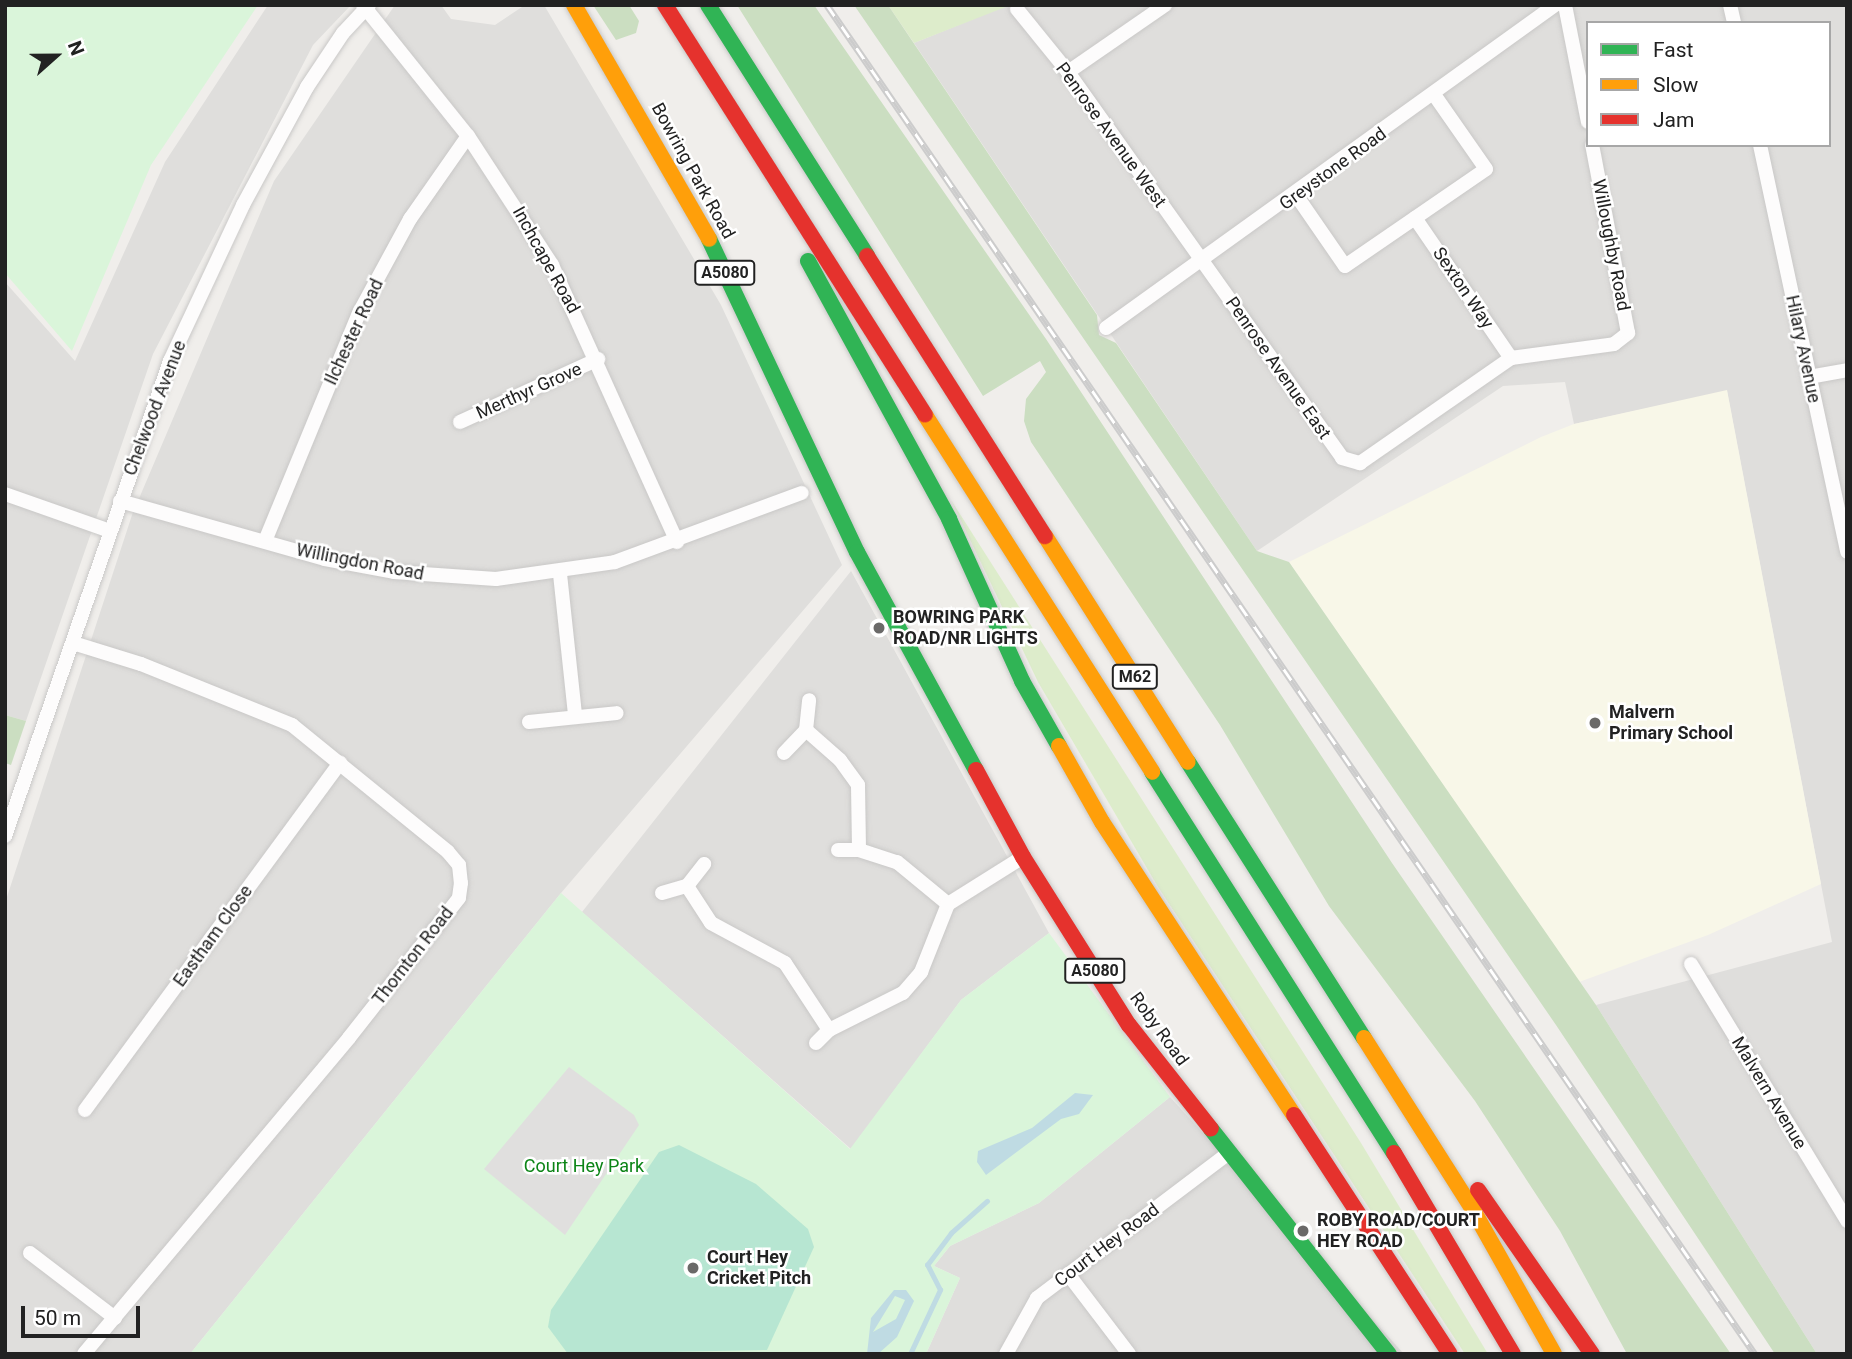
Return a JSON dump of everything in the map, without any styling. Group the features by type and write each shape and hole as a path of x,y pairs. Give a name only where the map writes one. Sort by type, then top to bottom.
{"main road":[{"name":"Bowring Park Road","path":"574,5 609,58 712,245 857,552"},
{"name":"M62","path":"665,5 1433,1214 1513,1354"},
{"name":"M62","path":"708,5 1473,1210 1553,1354"},
{"path":"692,48 949,519 1021,681 1102,822 1450,1354"},
{"name":"Roby Road","path":"857,552 1023,857 1129,1025 1389,1354"},
{"path":"1261,878 1592,1354"}],"street":[{"path":"1068,72 1165,5"},
{"name":"Greystone Road","path":"1106,328 1435,96 1555,5"},
{"path":"1565,5 1586,112"},
{"name":"Inchcape Road","path":"366,6 468,136 552,265 598,359 677,542"},
{"name":"Chelwood Avenue","path":"5,836 170,361 243,205 307,87 366,6"},
{"name":"Penrose Avenue West","path":"1017,9 1068,72 1203,262"},
{"path":"1296,195 1345,267 1486,169 1435,96"},
{"name":"Ilchester Road","path":"265,541 360,311 410,219 468,136"},
{"name":"Willoughby Road","path":"1360,463 1511,358 1614,344 1628,333 1592,147"},
{"name":"Hilary Avenue","path":"1760,147 1847,552"},
{"name":"Sexton Way","path":"1415,218 1511,358"},
{"name":"Penrose Avenue East","path":"1203,262 1342,458 1360,463"},
{"name":"Merthyr Grove","path":"460,422 598,359"},
{"path":"1809,377 1847,370"},
{"name":"Willingdon Road","path":"120,501 265,541 394,572 496,579 560,574 677,542 802,493"},
{"path":"5,494 110,531"},
{"path":"560,574 575,715"},
{"name":"Thornton Road","path":"73,643 275,717 340,763 448,852 458,866 459,898 84,1354"},
{"path":"784,753 806,730 810,700"},
{"path":"529,722 575,715 617,713"},
{"path":"806,730 840,760 858,785 859,850"},
{"name":"Eastham Close","path":"85,1110 340,763"},
{"path":"838,850 859,850 897,862 948,904"},
{"path":"816,1043 829,1030 903,993 921,972 948,904 1023,857"},
{"path":"662,893 687,886 704,864"},
{"path":"687,886 711,923 785,963 829,1030"},
{"name":"Malvern Avenue","path":"1691,964 1847,1222"},
{"name":"Court Hey Road","path":"1006,1354 1023,1316 1068,1274 1228,1153"},
{"path":"30,1253 114,1318"},
{"path":"1068,1274 1129,1354"}],"shaded area":[{"path":"268,5 351,5 313,45 153,354 26,721 5,715 5,282 75,361 165,162"},
{"path":"395,5 441,5 451,19 495,25 525,5 544,5 721,305 842,565 561,893 190,1354 5,1354 5,903 132,515 274,181"},
{"path":"1008,5 1847,5 1847,1354 1817,1354 1596,1005 1832,942 1727,391 1574,424 1565,382 1503,386 1257,551 914,43"},
{"name":"Malvern Primary School","path":"1727,390 1821,884 1708,935 1579,982 1289,562 1541,437 1574,424"},
{"path":"851,571 1049,933 961,1000 851,1149 582,912"},
{"path":"569,1067 634,1115 639,1125 565,1235 484,1169"},
{"path":"1170,1097 1404,1354 926,1354 960,1278 934,1266 950,1246 1039,1203"}],"green space":[{"path":"5,5 258,5 151,165 72,351 5,273"},
{"path":"593,5 629,5 639,21 636,33 616,40"},
{"path":"737,5 814,5 1046,339 1392,863 1731,1354 1627,1354 1560,1231 1475,1101 1329,906 1220,725 1031,442 1024,421 1026,399 1046,372 1040,361 983,396"},
{"path":"854,5 888,5 1097,315 1099,335 1116,343 1257,551 1289,562 1596,1005 1817,1354 1775,1354 1556,1025"},
{"path":"888,5 1008,5 1008,6 914,43"},
{"path":"951,500 1361,1143 1488,1354 1465,1354 1158,887 1038,682"},
{"path":"5,715 26,721 11,765 5,763"},
{"name":"Court Hey Park","path":"561,893 850,1149 961,1000 1049,933 1170,1097 1039,1203 950,1246 934,1266 960,1278 926,1354 190,1354"},
{"name":"Court Hey Cricket Pitch","path":"679,1145 756,1184 808,1229 814,1247 767,1350 568,1354 548,1327 551,1310 659,1152"}],"water":[{"path":"1075,1093 1093,1095 1079,1114 1061,1119 986,1175 977,1162 978,1151 1032,1128"},
{"path":"894,1290 906,1290 914,1301 897,1337 878,1354 867,1354 871,1318","holes":["895,1296 905,1300 896,1319 873,1332"]}],"waterway":[{"path":"910,1354 940,1290 927,1265 951,1233 987,1201"}],"railway":[{"path":"827,5 1755,1354"}],"traffic: fast":[{"path":"708,5 867,256"},
{"path":"709,239 857,552 976,770"},
{"path":"808,261 949,519 1022,681 1059,746"},
{"path":"1188,762 1364,1038"},
{"path":"1152,772 1394,1153"},
{"path":"1211,1129 1389,1354"}],"traffic: slow":[{"path":"574,5 709,239"},
{"path":"925,415 1152,772"},
{"path":"1045,536 1188,762"},
{"path":"1059,746 1102,822 1294,1115"},
{"path":"1364,1038 1473,1210 1554,1354"}],"traffic: jam":[{"path":"665,5 925,415"},
{"path":"867,256 1045,536"},
{"path":"976,770 1023,857 1129,1025 1211,1129"},
{"path":"1294,1115 1450,1354"},
{"path":"1394,1153 1513,1354"},
{"path":"1478,1190 1592,1354"}],"place":[{"name":"BOWRING PARK ROAD/NR LIGHTS","path":"879,628"},
{"name":"Malvern Primary School","path":"1595,723"},
{"name":"ROBY ROAD/COURT HEY ROAD","path":"1303,1231"},
{"name":"Court Hey Cricket Pitch","path":"693,1268"}]}
